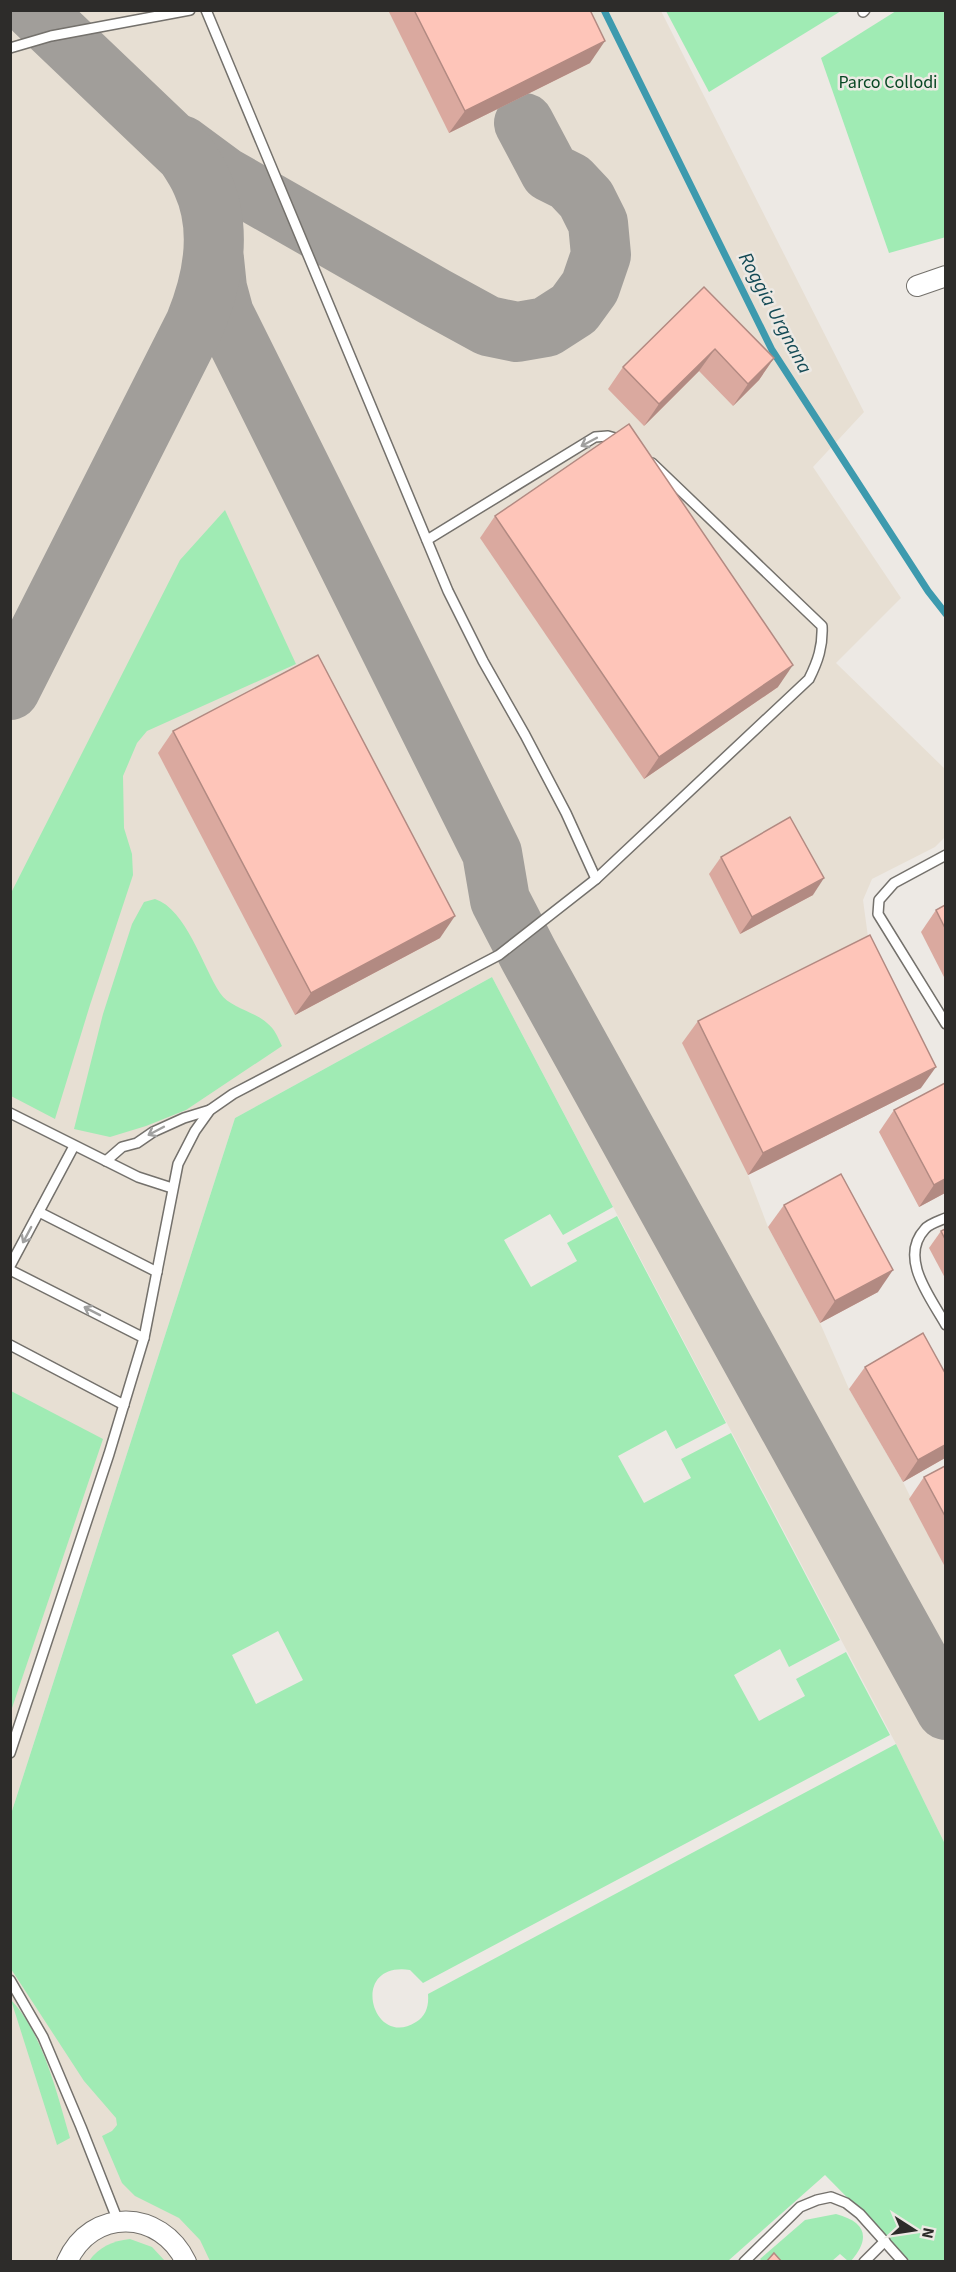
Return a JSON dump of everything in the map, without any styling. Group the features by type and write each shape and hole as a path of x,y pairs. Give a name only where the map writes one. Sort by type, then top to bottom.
{"street":[{"path":"917,286 945,276"},
{"path":"67,2262 79,2241 104,2225 118,2221 147,2224 160,2231 172,2240 186,2262"}],"lane":[{"path":"10,48 51,36 190,10"},
{"path":"206,10 448,591 483,661 566,813 596,879"},
{"path":"106,1161 122,1147 137,1143 153,1132 184,1118 210,1110 233,1094 499,956 596,879 809,679 817,662 822,643 822,626 637,451 618,438 595,437 427,540"},
{"path":"945,855 894,883 879,900 878,914 945,1024"},
{"path":"10,1753 144,1338 172,1188 184,1150 210,1110"},
{"path":"10,1113 138,1177 172,1188"},
{"path":"74,1146 10,1268 144,1338"},
{"path":"39,1212 157,1272"},
{"path":"945,1218 925,1229 918,1240 914,1255 917,1271 945,1325"},
{"path":"10,1345 124,1405"},
{"path":"10,1980 43,2037 118,2221"},
{"path":"744,2262 800,2207 831,2197 846,2203 860,2214 903,2262"},
{"path":"864,2262 885,2241"}],"shaded area":[{"path":"10,11 661,11 864,412 813,467 901,598 836,663 945,769 945,837 935,847 872,879 863,900 868,937 748,1175 768,1227 820,1323 849,1389 903,1482 945,1567 945,1844 896,1744 492,977 235,1118 11,1814"},
{"path":"11,1949 237,2261 11,2261"}],"green space":[{"path":"666,11 841,11 709,92"},
{"name":"Parco Collodi","path":"896,11 945,11 946,237 889,253 821,58"},
{"path":"225,510 296,664 147,731 137,743 123,776 124,828 132,854 133,875 55,1119 11,1096 11,893 180,560"},
{"path":"155,899 176,914 185,926 224,998 267,1023 282,1046 186,1110 146,1126 110,1137 74,1129 103,1014 132,924 144,902"},
{"path":"492,977 613,1207 563,1235 550,1214 504,1240 531,1287 577,1261 567,1243 617,1216 726,1423 676,1449 666,1430 618,1456 644,1503 691,1478 681,1459 731,1433 840,1640 789,1667 780,1649 734,1675 759,1721 805,1696 796,1679 846,1652 890,1735 423,1983 410,1970 391,1971 379,1978 373,1990 373,2003 378,2015 388,2024 401,2027 416,2022 426,2010 428,1994 896,1744 945,1844 945,2261 910,2261 825,2175 728,2261 210,2261 200,2240 179,2218 135,2196 122,2183 102,2136 112,2131 117,2125 116,2118 84,2081 11,1969 11,1814 235,1118","holes":["278,1631 303,1680 256,1704 232,1655"]},
{"path":"11,1391 103,1439 11,1711"},
{"path":"11,2000 32,2029 48,2065 70,2138 57,2145"},
{"path":"836,2214 854,2221 862,2232 861,2245 851,2261 840,2254 832,2261 763,2262 760,2259 805,2220"},
{"path":"130,2239 152,2247 165,2261 89,2261 106,2245"}],"building":[{"path":"414,10 590,10 605,41 465,111"},
{"path":"704,287 774,358 748,384 715,349 659,404 623,367"},
{"path":"629,424 793,665 659,757 495,516"},
{"path":"318,655 455,916 311,993 173,731"},
{"path":"790,817 824,878 752,917 721,857"},
{"path":"945,905 945,928 936,910"},
{"path":"870,935 936,1067 763,1153 698,1021"},
{"path":"945,1083 945,1179 934,1185 894,1110"},
{"path":"841,1174 893,1270 835,1301 784,1205"},
{"path":"923,1333 945,1373 945,1445 918,1460 865,1367"},
{"path":"945,1466 945,1516 924,1477"},
{"path":"774,2253 782,2262 766,2262"}],"waterway":[{"name":"Roggia Urgnana","path":"604,10 772,350 928,591 946,614"}],"taxiway":[{"path":"10,690 195,324 211,272 214,236 208,200 199,176 186,155 34,10"},
{"path":"181,145 223,176 435,297 488,326 517,332 546,327 574,309 590,287 601,255 598,223 586,199 570,182 550,172 524,123"},
{"path":"214,259 217,288 224,314 492,853 500,900 946,1710"}]}
